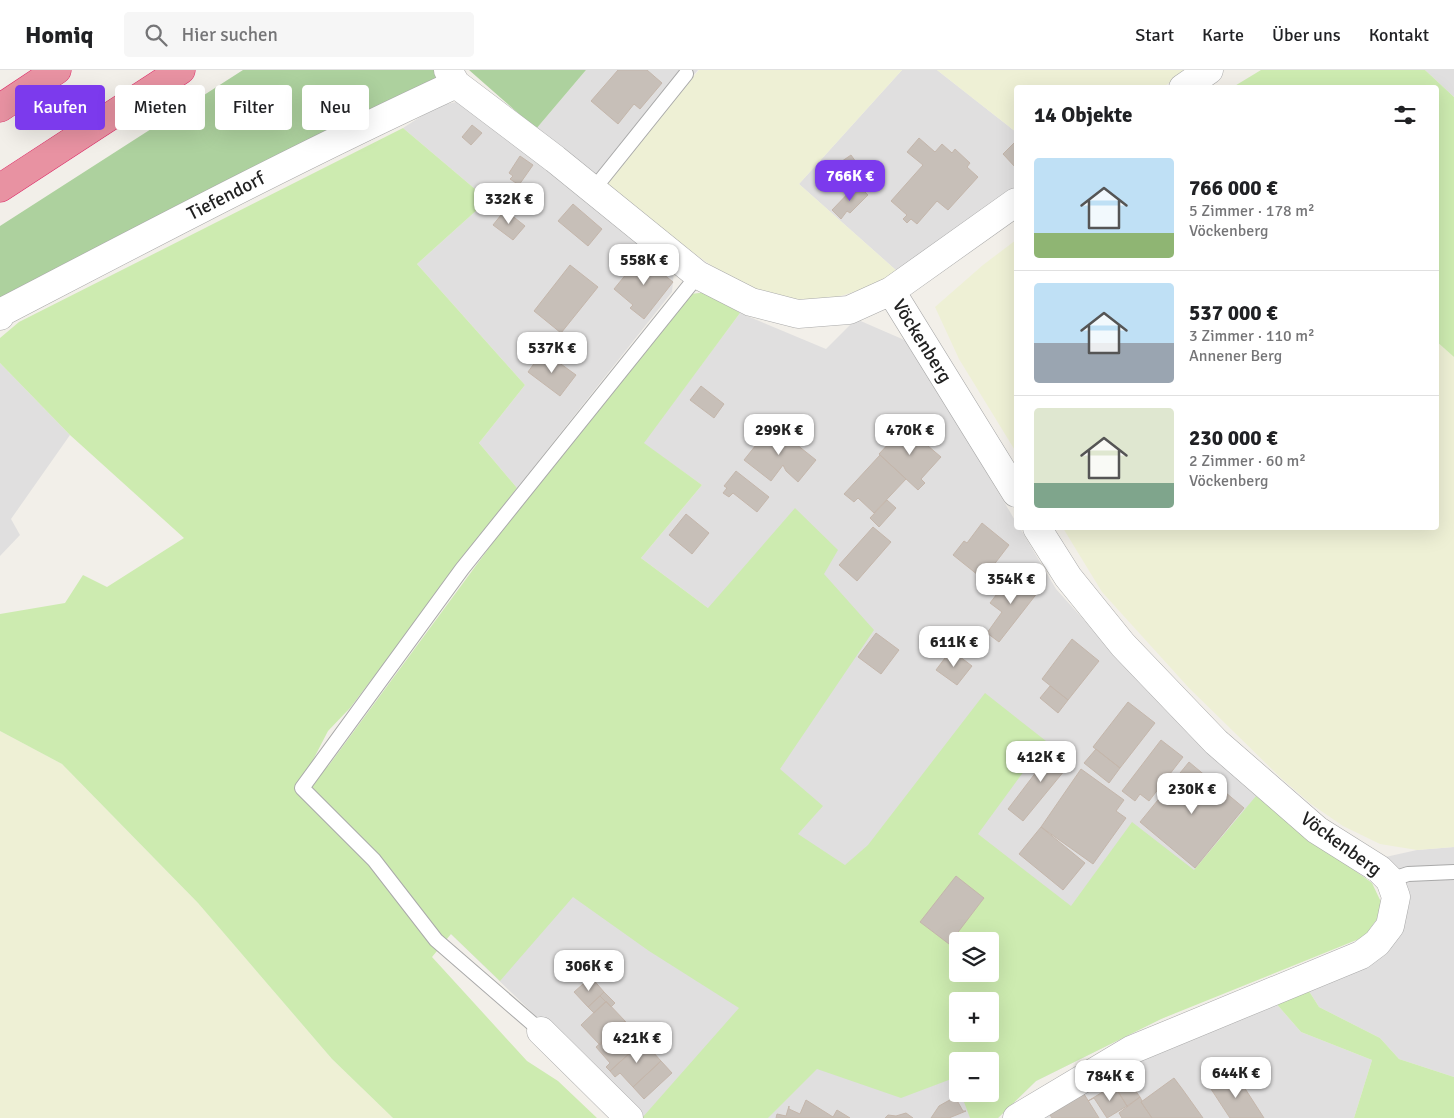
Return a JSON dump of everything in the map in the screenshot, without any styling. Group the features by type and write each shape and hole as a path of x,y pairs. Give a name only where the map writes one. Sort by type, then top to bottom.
{"highway":[{"path":"0,108 57,70"},
{"path":"0,188 181,70"}],"street":[{"path":"1187,85 1209,70"},
{"name":"Vöckenberg","path":"452,77 698,275 751,302 798,314 849,310 891,291 1014,203"},
{"name":"Tiefendorf","path":"0,316 2,312 354,131 452,77"},
{"name":"Vöckenberg","path":"891,291 1014,490"},
{"name":"Vöckenberg","path":"1016,1118 1131,1050 1361,955 1377,943 1390,926 1396,897 1390,880 1379,869 1317,830 1216,742 1124,645 1068,577 1039,530"},
{"path":"541,1031 629,1118"}],"lane":[{"path":"594,190 686,74"},
{"path":"541,1031 436,940 374,860 302,788 462,569 698,275"},
{"path":"1390,880 1408,874 1454,872"}],"shaded area":[{"path":"586,70 698,70 604,182 536,129"},
{"path":"902,70 937,70 1014,130 1014,190 898,272 799,184"},
{"path":"1425,70 1454,70 1454,97"},
{"path":"461,101 674,271 672,292 517,488 479,443 525,385 417,264 488,200 403,128 437,106"},
{"path":"740,313 826,349 856,319 909,342 1014,519 1014,530 1021,530 1056,589 1121,661 1256,796 1294,827 1372,883 1377,919 1161,1019 1036,1081 998,1118 641,1118 451,934 708,608 641,558 702,485 643,443"},
{"path":"0,363 70,435 11,519 20,535 0,556"},
{"path":"1454,847 1454,1077 1399,1059 1380,1038 1319,1007 1307,988 1381,950 1408,910 1408,889 1395,870 1381,858 1417,850"},
{"path":"1274,1001 1301,1032 1372,1060 1354,1118 1029,1118 1206,1023"}],"green space":[{"path":"243,70 453,70 369,115 369,85 302,85 302,130 340,130 0,310 0,226 150,130 205,130 205,94 215,88 215,130 292,130 292,85 220,85"},
{"path":"469,70 586,70 536,129"},
{"path":"699,70 902,70 799,184 898,272 860,290 821,302 782,299 743,288 657,227 604,182"},
{"path":"937,70 1189,70 1166,85 1014,85 1014,130"},
{"path":"1261,70 1425,70 1454,97 1454,357 1439,344 1439,85 1236,85"},
{"path":"403,128 488,200 417,264 525,385 479,443 517,488 350,708 328,731 297,791 329,765 497,537 691,294 707,292 740,313 644,443 702,485 641,558 708,608 795,508 838,550 824,574 874,630 780,769 823,806 798,834 845,865 868,845 985,693 1046,741 978,834 1071,906 1132,822 1194,870 1256,796 1294,827 1372,883 1381,902 1377,919 1364,937 1161,1019 1036,1081 998,1118 970,1118 964,1102 999,1102 999,1052 949,1052 949,1080 901,1098 817,1069 768,1118 642,1118 739,1008 649,951 573,897 500,981 451,934 432,957 527,1061 558,1081 597,1118 393,1118 332,1059 198,903 62,764 0,731 0,614 65,603 83,575 107,587 184,538 70,435 0,363 0,338 19,322"},
{"path":"1014,242 1014,449 959,359 935,307 983,265"},
{"path":"1439,344 1454,357 1454,847 1417,850 1380,844 1343,826 1311,804 1282,779 1189,688 1102,592 1064,530 1439,530"},
{"path":"0,731 62,764 198,903 332,1059 393,1118 0,1118"},
{"path":"1307,988 1319,1007 1380,1038 1399,1059 1454,1077 1454,1118 1354,1118 1372,1060 1301,1032 1274,1001"}],"building":[{"path":"618,70 647,70 662,83 640,109 634,104 618,124 591,101"},
{"path":"472,125 482,133 471,145 462,137"},
{"path":"919,138 935,152 942,144 952,153 955,149 970,163 967,167 978,177 948,210 937,201 917,224 911,219 907,223 903,219 907,215 891,201 923,165 907,152"},
{"path":"1014,143 1014,166 1003,154"},
{"path":"851,155 861,169 842,183 832,168"},
{"path":"520,156 533,165 519,185 510,179 513,176 509,173"},
{"path":"857,184 868,195 850,213 847,211 841,219 832,210"},
{"path":"573,204 602,229 588,246 558,221"},
{"path":"505,210 525,226 513,240 493,225"},
{"path":"641,256 653,266 657,261 667,269 663,274 673,282 644,319 630,308 633,305 614,289"},
{"path":"570,265 598,287 561,333 534,311"},
{"path":"543,351 576,375 560,396 528,372"},
{"path":"701,386 724,404 714,418 690,400"},
{"path":"772,425 816,460 798,482 786,471 783,465 771,481 744,460"},
{"path":"906,425 930,444 928,446 941,457 921,479 925,483 918,490 879,454"},
{"path":"880,455 906,479 874,513 858,498 854,502 844,494"},
{"path":"736,471 769,497 757,512 733,493 729,497 723,493 727,488 724,486"},
{"path":"887,500 896,508 879,527 870,518"},
{"path":"686,514 709,533 692,554 669,535"},
{"path":"982,523 1009,545 983,579 953,555 964,541 967,543"},
{"path":"873,527 891,542 857,581 839,565"},
{"path":"1013,573 1038,592 999,642 987,633 1002,612 990,603"},
{"path":"876,633 899,650 881,674 858,657"},
{"path":"1072,639 1099,661 1068,700 1042,679"},
{"path":"951,650 972,666 957,685 936,670"},
{"path":"1050,686 1068,700 1058,713 1040,698"},
{"path":"1128,702 1155,723 1120,768 1093,747"},
{"path":"1161,740 1183,757 1149,801 1140,794 1135,801 1122,791"},
{"path":"1056,746 1074,759 1023,821 1008,809"},
{"path":"1096,749 1120,768 1109,783 1084,763"},
{"path":"1189,762 1244,808 1195,868 1140,822"},
{"path":"1081,769 1124,800 1116,811 1126,818 1093,864 1041,827"},
{"path":"1041,827 1085,863 1063,890 1019,854"},
{"path":"956,876 984,898 958,932 949,932 949,944 920,922"},
{"path":"570,961 579,969 572,977 562,968"},
{"path":"591,977 604,992 588,1007 574,992"},
{"path":"604,992 615,1003 611,1007 600,996"},
{"path":"600,996 606,1002 594,1013 588,1007"},
{"path":"606,1001 625,1021 600,1045 581,1025"},
{"path":"625,1021 643,1041 610,1071 606,1067 610,1063 596,1047"},
{"path":"643,1041 661,1061 633,1087 620,1073 615,1077 610,1071"},
{"path":"661,1061 672,1073 644,1099 633,1087"},
{"path":"1237,1072 1244,1087 1264,1118 1230,1118 1211,1089"},
{"path":"1126,1078 1140,1097 1127,1106 1114,1085"},
{"path":"1174,1078 1203,1118 1152,1118 1141,1102"},
{"path":"1114,1085 1127,1106 1107,1118 1094,1098 1088,1101"},
{"path":"1084,1094 1099,1118 1052,1118 1050,1115"},
{"path":"1140,1097 1141,1102 1152,1118 1122,1118 1119,1113"},
{"path":"806,1100 833,1117 837,1110 850,1118 776,1118 777,1114 786,1116 789,1106 789,1109 800,1114"},
{"path":"949,1100 949,1102 958,1102 963,1111 966,1111 949,1118 931,1118 939,1106"},
{"path":"906,1113 913,1118 885,1118 888,1115 896,1116"}]}
